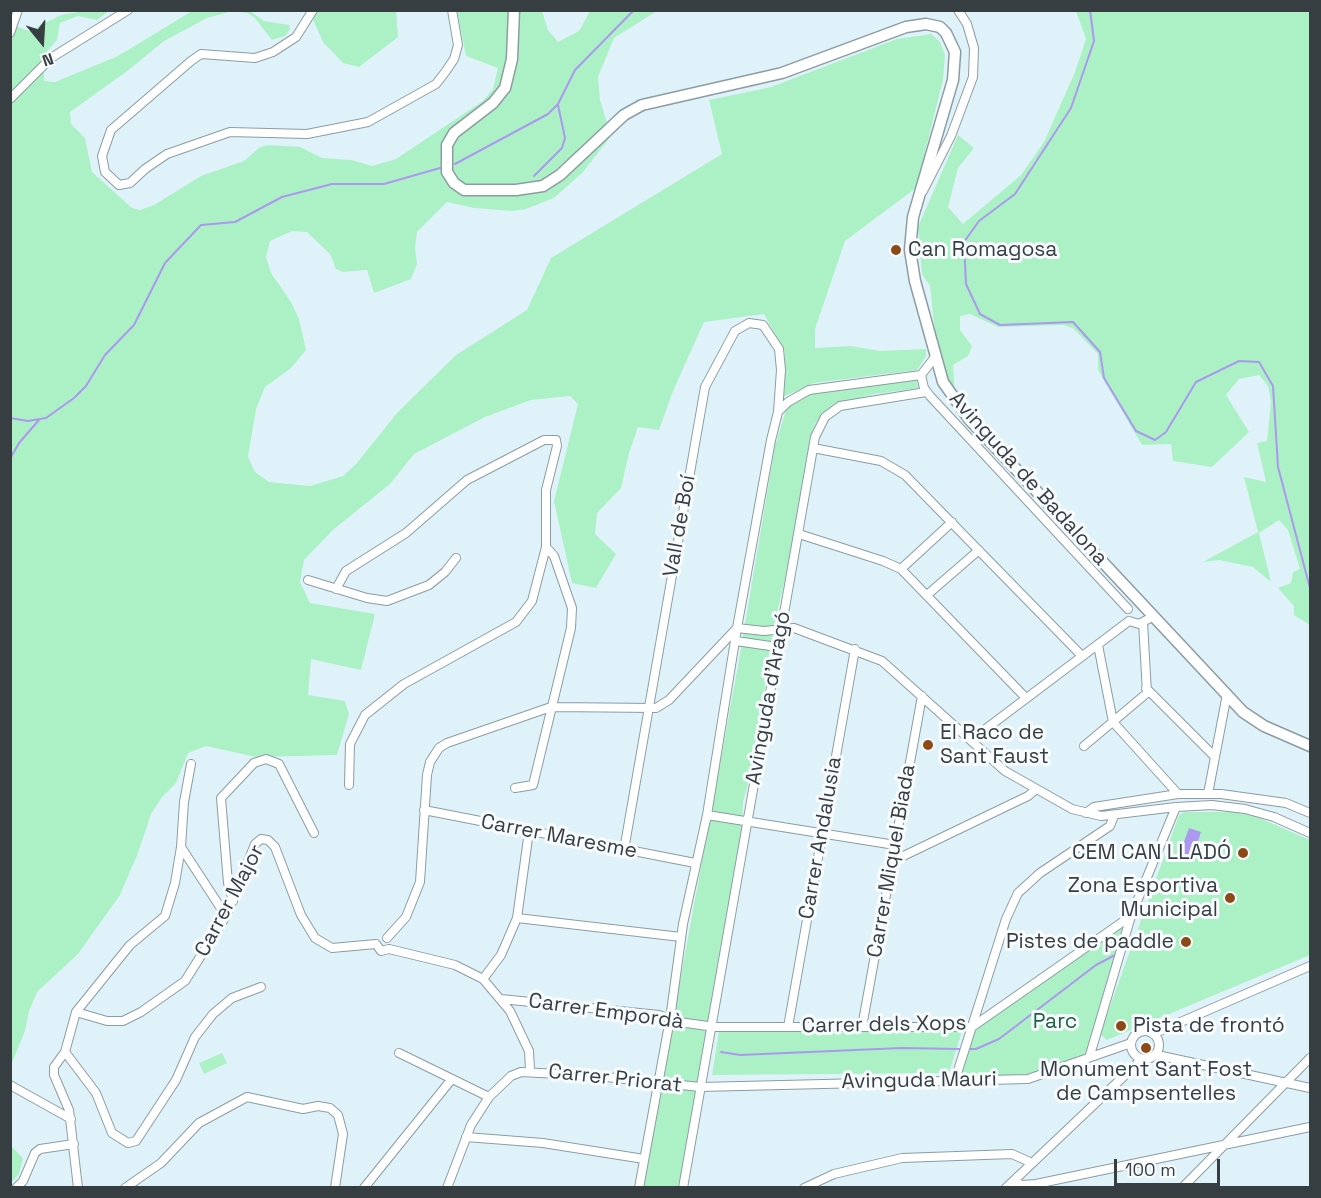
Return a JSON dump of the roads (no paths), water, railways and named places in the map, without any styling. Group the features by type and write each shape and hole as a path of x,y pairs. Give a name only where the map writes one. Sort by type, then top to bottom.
{"street":[{"path":"10,33 18,10"},
{"path":"10,99 51,58 128,10"},
{"path":"313,10 296,38 273,52 255,58 201,54 111,130 102,156 105,172 119,185 130,183 167,154 230,132 307,134 368,122 436,84 446,71 454,59 458,45 452,10"},
{"name":"Avinguda de Badalona","path":"514,10 512,59 505,88 493,103 454,134 447,145 446,164 449,177 464,190 516,190 543,186 560,175 624,115 642,105 782,73 906,27 926,24 940,27 954,46 955,68 949,103 914,218 910,250 915,281 935,357 950,396 1252,719 1311,746"},
{"path":"923,191 951,136 975,67 970,33 958,10"},
{"name":"Vall de Boí","path":"624,850 705,387 735,331 749,323 763,326 779,349 781,370 778,412"},
{"path":"778,412 788,402 809,390 921,375 935,357"},
{"path":"921,375 926,392 1128,609 1130,621"},
{"name":"Avinguda d'Aragó","path":"683,1188 777,647 819,425 840,406 926,392"},
{"path":"933,399 950,396"},
{"name":"Avinguda d'Aragó","path":"639,1188 670,1019 681,937 707,815 737,628 778,412"},
{"path":"336,589 346,571 406,532 467,480 552,438 557,446 546,490 546,547 532,601 516,622 404,684 365,715 350,744 349,785"},
{"path":"813,448 869,458 896,468 914,482 1082,656"},
{"path":"901,569 952,522"},
{"path":"799,534 901,569 1025,697"},
{"path":"515,788 533,785 573,615 554,556 546,547"},
{"path":"927,595 979,550"},
{"path":"308,580 379,601 395,599 438,579 456,558"},
{"path":"1128,609 1137,598"},
{"path":"1130,621 1134,624 1154,616"},
{"path":"971,740 1025,697 1130,621"},
{"path":"1084,746 1147,693 1143,622"},
{"path":"447,1188 466,1137 489,1096 511,1076 530,1070 529,1051 510,1011 483,979 456,965 389,949 381,951 376,944 380,938 387,938 406,917 420,882 424,810 430,762 439,748 447,743 551,707 656,708 669,700 737,628 764,631 794,628 882,661 1005,771 1057,802 1086,813 1114,816 1176,807 1212,805 1245,809 1274,817 1311,833"},
{"path":"717,649 736,641 777,647"},
{"path":"1098,645 1113,722 1178,794"},
{"name":"Carrer Andalusia","path":"788,1027 855,649"},
{"path":"1146,688 1215,757"},
{"path":"1208,794 1227,694"},
{"name":"Carrer Miquel Biada","path":"862,1027 922,696"},
{"path":"233,901 228,883 221,798 254,763 266,759 279,764 314,833"},
{"path":"78,1188 71,1119 54,1070 65,1052 76,1012 130,945 165,916 175,883 184,802 191,764"},
{"path":"893,861 1028,796 1035,790"},
{"path":"1086,813 1094,807 1178,794 1208,794 1286,803 1311,813"},
{"path":"1090,1055 1131,916 1176,807"},
{"name":"Carrer Maresme","path":"424,810 695,863"},
{"path":"707,815 895,845"},
{"path":"955,1080 1006,919 1018,893 1040,873 1110,826 1114,816"},
{"path":"483,979 501,955 517,918 529,831"},
{"name":"Carrer Major","path":"76,1012 115,1022 141,1012 185,981 226,916 255,844 264,838 275,847 301,915 315,938 332,948 376,944"},
{"path":"180,847 226,916"},
{"name":"Carrer dels Xops","path":"711,1026 972,1027 1131,916"},
{"path":"517,918 681,937"},
{"path":"387,938 391,943 389,949"},
{"path":"1142,1059 1133,1054 1131,1043 1134,1036 1140,1032 1153,1034 1311,966"},
{"path":"65,1052 96,1093 112,1133 121,1140 136,1141 176,1080 195,1037 213,1014 232,998 261,987"},
{"name":"Carrer Empordà","path":"501,999 659,1015 711,1026"},
{"path":"1153,1034 1159,1045 1157,1054"},
{"name":"Avinguda Mauri","path":"700,1087 1028,1079 1090,1055 1131,1043"},
{"path":"399,1053 451,1080 489,1096"},
{"path":"1006,1188 1142,1059 1157,1054 1311,1088"},
{"path":"1182,1188 1311,1058"},
{"name":"Carrer Priorat","path":"530,1070 700,1087"},
{"path":"364,1188 451,1080"},
{"path":"10,1086 71,1119"},
{"path":"125,1188 161,1164 199,1123 247,1096 303,1109 318,1106 330,1108 338,1115 343,1134 335,1188"},
{"path":"1014,1181 1027,1185 1311,1127"},
{"path":"466,1137 543,1143 644,1159"},
{"path":"16,1188 23,1181 35,1153 40,1149 74,1144"},
{"path":"804,1188 834,1174 902,1158 1011,1154 1032,1163"}],"waterway":[{"path":"455,164 548,114 558,104 575,70 634,10"},
{"path":"1090,10 1094,41 1071,108 1015,194 979,221 964,242 966,284 980,314 1000,325 1073,322 1100,352 1104,378 1136,431 1155,440 1166,432 1196,382 1239,361 1259,362 1273,386 1278,467 1310,588"},
{"path":"534,176 562,148 565,138 558,105"},
{"path":"10,418 28,421 46,418 74,398 86,386 105,355 134,325 165,263 201,225 235,222 282,197 332,184 384,184 440,168"},
{"path":"10,459 19,443 39,420"},
{"path":"967,1049 976,1049 999,1039 1096,965 1117,954"},
{"path":"721,1052 740,1055 901,1048 961,1049"}],"place":[{"name":"Can Romagosa","path":"896,250"},
{"name":"El Raco de Sant Faust","path":"928,745"},
{"name":"CEM CAN LLADÓ","path":"1243,853"},
{"name":"Zona Esportiva Municipal","path":"1230,898"},
{"name":"Pistes de paddle","path":"1186,942"},
{"name":"Pista de frontó","path":"1121,1026"},
{"name":"Monument Sant Fost de Campsentelles","path":"1146,1048"}],"park label":[{"name":"Parc","path":"1055,1022"}]}
